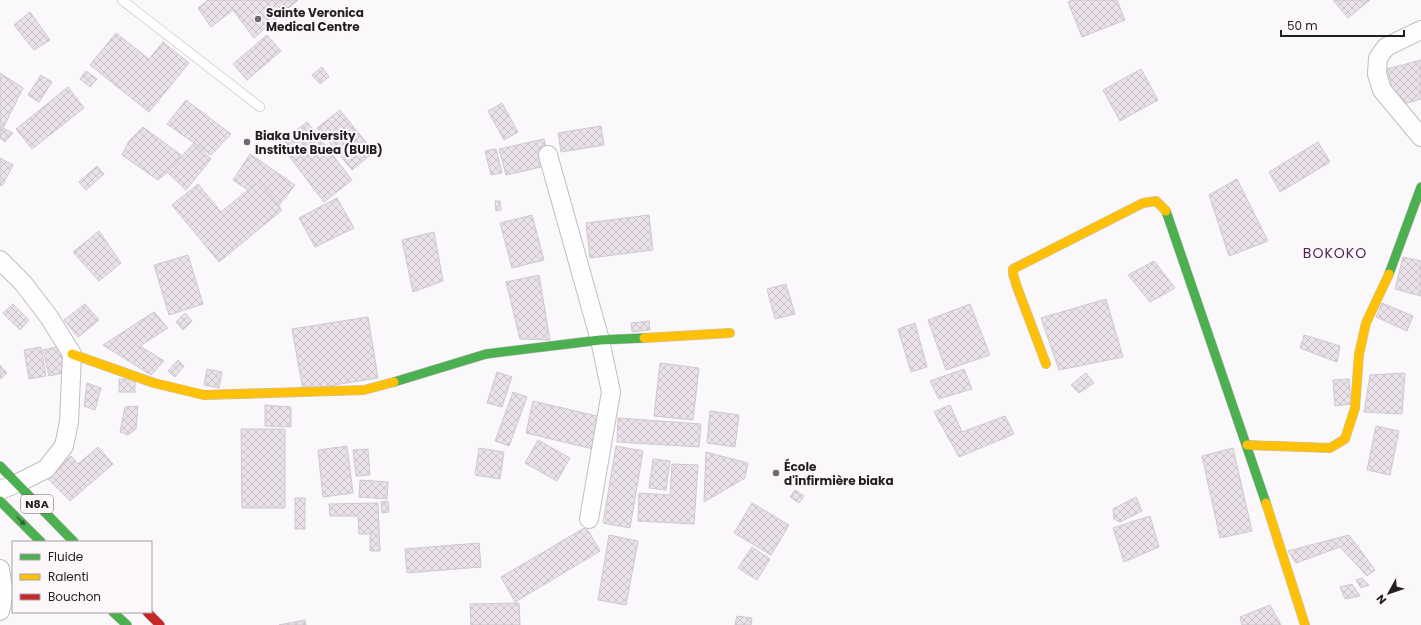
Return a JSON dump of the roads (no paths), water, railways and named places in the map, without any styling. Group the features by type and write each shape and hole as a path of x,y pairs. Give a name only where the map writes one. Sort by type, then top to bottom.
{"main road":[{"path":"1247,445 1330,448 1345,439 1355,408 1359,354 1366,323 1390,271 1421,187"},
{"path":"1046,364 1017,287 1013,269 1144,203 1156,201 1166,210 1247,445 1305,625"},
{"path":"72,354 154,383 204,395 364,390 486,354 600,340 730,333"},
{"name":"N8A","path":"0,466 73,541"},
{"name":"N8A","path":"0,501 41,541"},
{"path":"114,613 126,625"},
{"path":"148,613 160,625"}],"street":[{"path":"1421,30 1386,47 1378,58 1377,74 1382,90 1421,137"},
{"path":"548,155 600,340 611,392 589,519"},
{"path":"0,260 23,283 49,317 72,354 69,422 64,446 46,469 0,490"},
{"path":"0,569 4,593 0,611"}],"lane":[{"path":"122,0 260,107"}],"place":[{"name":"Sainte Veronica Medical Centre","path":"258,19"},
{"name":"Biaka University Institute Buea (BUIB)","path":"247,142"},
{"name":"École d'infirmière biaka","path":"776,473"}],"district":[{"name":"BOKOKO","path":"1335,253"}]}
